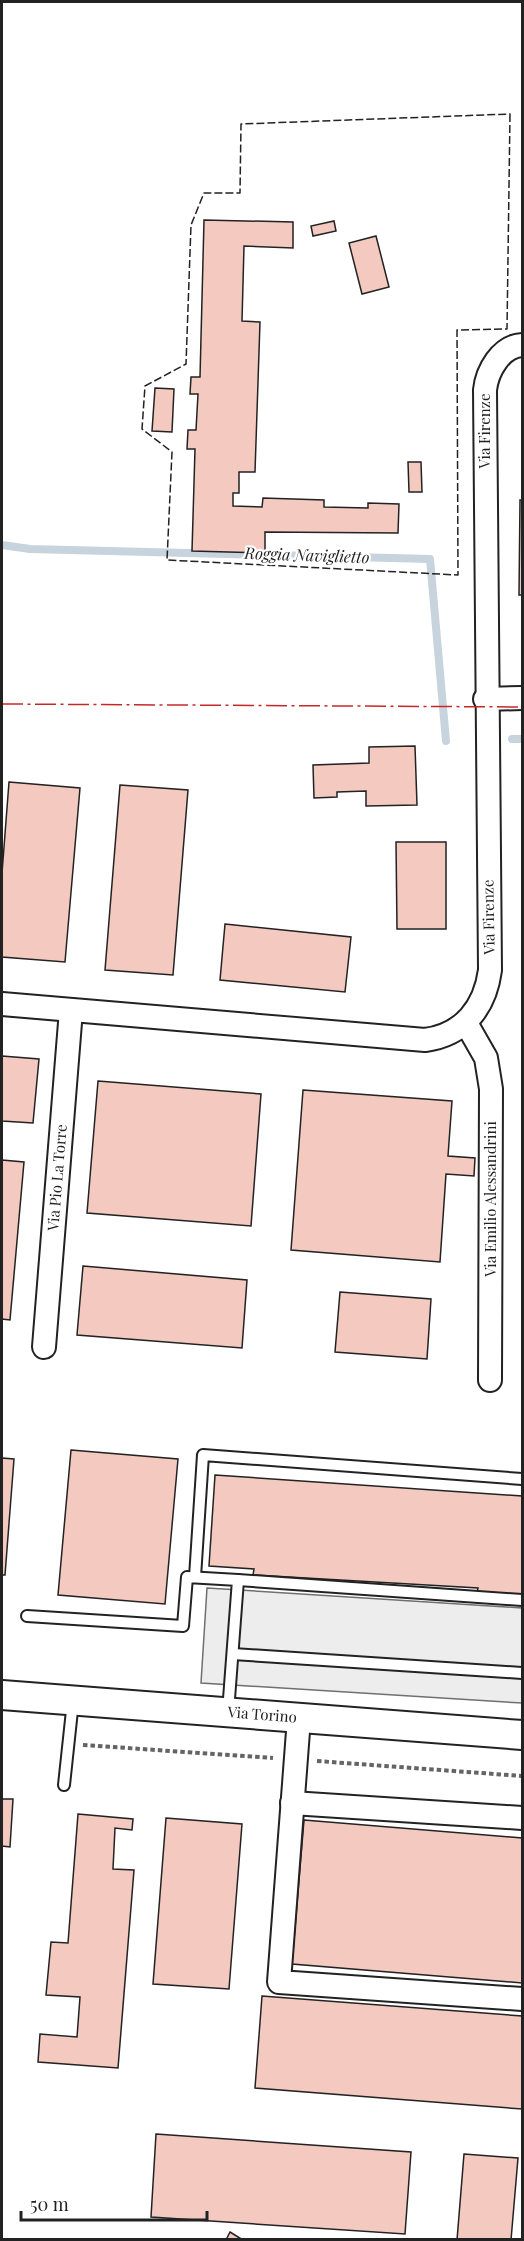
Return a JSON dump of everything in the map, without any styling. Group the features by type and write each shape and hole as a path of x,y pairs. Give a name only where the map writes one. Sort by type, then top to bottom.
{"street":[{"name":"Via Firenze","path":"2,1004 425,1040 448,1035 466,1023 482,1000 488,986 490,970 485,699 484,390 489,373 498,359 519,345"},
{"path":"485,699 522,698"},
{"name":"Via Pio La Torre","path":"44,1347 72,1010"},
{"name":"Via Emilio Alessandrini","path":"466,1023 486,1058 491,1089 490,1380"},
{"name":"Via Torino","path":"2,1695 522,1735"},
{"path":"299,1718 279,1982 522,1999"},
{"path":"292,1803 522,1818"}],"lane":[{"path":"195,1577 203,1455 522,1479"},
{"path":"27,1616 183,1626 187,1576 522,1600"},
{"path":"228,1712 238,1580"},
{"path":"233,1654 522,1673"},
{"path":"64,1785 73,1700"}],"shaded area":[{"path":"207,1588 522,1608 522,1703 201,1683"}],"building":[{"path":"204,220 293,222 293,248 244,246 242,321 260,322 255,472 239,472 239,493 233,493 233,506 262,507 263,498 324,500 324,507 368,508 368,503 399,504 398,533 265,532 265,553 192,551 195,449 187,449 188,430 196,430 198,394 190,394 191,377 200,377"},
{"path":"334,221 336,231 313,236 311,226"},
{"path":"376,236 389,287 362,294 349,243"},
{"path":"155,388 174,389 172,432 152,431"},
{"path":"408,462 421,462 422,492 409,492"},
{"path":"520,500 522,500 522,595 519,595"},
{"path":"415,746 417,805 366,806 366,791 337,792 337,797 314,798 313,765 369,763 369,747"},
{"path":"9,782 80,788 65,962 2,957 2,873"},
{"path":"120,785 188,790 173,975 105,970"},
{"path":"396,842 446,842 446,929 397,929"},
{"path":"225,924 351,937 345,992 220,980"},
{"path":"2,1056 39,1059 33,1123 2,1121"},
{"path":"98,1081 261,1094 251,1226 87,1213"},
{"path":"303,1090 452,1101 448,1156 475,1158 474,1176 446,1174 440,1262 291,1250"},
{"path":"2,1160 24,1162 10,1320 2,1319"},
{"path":"83,1266 247,1280 242,1348 77,1335"},
{"path":"340,1292 431,1299 427,1359 335,1352"},
{"path":"71,1450 178,1459 165,1604 58,1595"},
{"path":"2,1458 14,1459 5,1575 2,1575"},
{"path":"215,1475 522,1496 522,1595 477,1592 478,1588 253,1575 254,1569 209,1566"},
{"path":"2,1799 13,1799 10,1847 2,1846"},
{"path":"78,1814 133,1819 132,1830 115,1828 113,1869 134,1870 118,2068 38,2062 40,2034 77,2037 80,1997 46,1995 51,1942 68,1943"},
{"path":"166,1818 242,1824 229,1989 153,1984"},
{"path":"304,1820 522,1838 522,1983 292,1964"},
{"path":"262,1996 522,2016 522,2109 255,2088"},
{"path":"156,2134 411,2152 405,2234 151,2217"},
{"path":"464,2154 518,2158 511,2240 457,2240"},
{"path":"230,2232 243,2240 226,2240"}],"waterway":[{"name":"Roggia Naviglietto","path":"2,545 30,549 430,559 446,741"},
{"name":"Roggia Naviglietto","path":"512,739 522,739"}],"fence":[{"path":"510,114 507,329 457,330 458,575 167,560 172,452 142,429 145,386 186,364 191,225 204,193 240,193 241,124 510,114"}],"power":[{"path":"2,704 522,707"}]}
